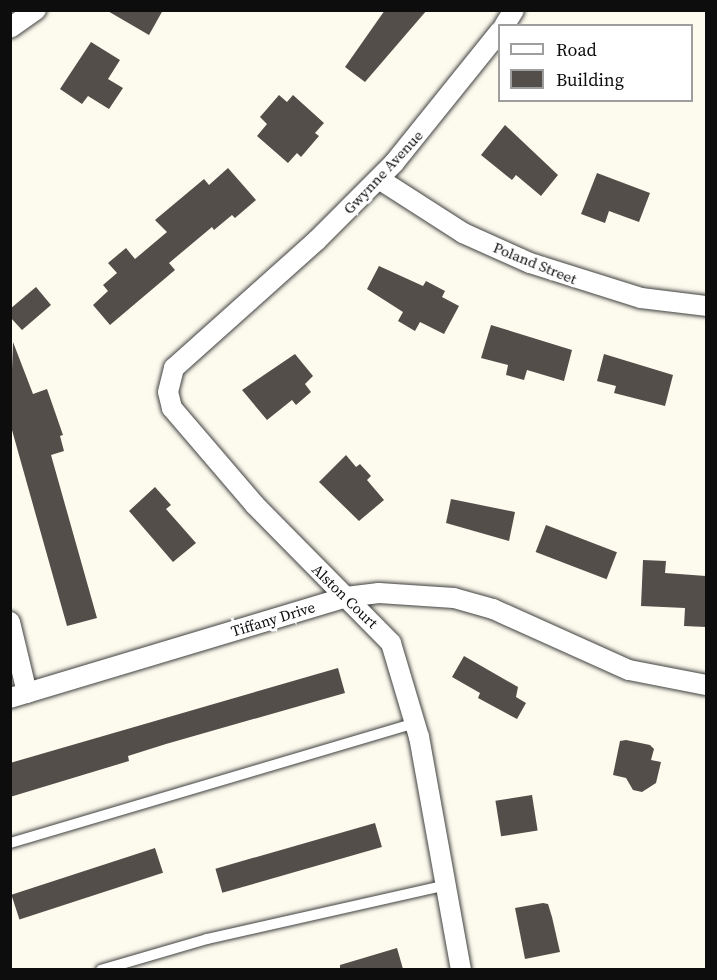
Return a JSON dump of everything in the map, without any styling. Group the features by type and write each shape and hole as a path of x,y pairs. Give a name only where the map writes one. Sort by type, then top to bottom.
{"street":[{"path":"10,28 36,10"},
{"path":"505,24 514,10"},
{"name":"Gwynne Avenue","path":"250,299 379,179 498,33"},
{"name":"Poland Street","path":"379,179 463,233 530,263 641,298 706,306"},
{"name":"Alston Court","path":"250,299 174,368 168,392 172,408 255,505 391,643 416,723 461,969"},
{"name":"Tiffany Drive","path":"19,696 346,597 407,592 454,598 523,620 583,652 629,670 706,684"},
{"path":"10,622 19,696"}],"lane":[{"path":"10,843 416,723"},
{"path":"100,969 207,939 446,885"}],"building":[{"path":"106,10 163,10 149,35"},
{"path":"385,10 427,10 365,82 345,67"},
{"path":"91,42 120,60 108,79 123,88 109,109 88,96 82,104 60,89"},
{"path":"279,95 287,102 293,95 324,123 315,133 319,136 301,157 297,153 288,163 257,136 267,124 260,117"},
{"path":"505,125 558,175 541,196 516,175 512,180 481,155"},
{"path":"228,168 256,200 235,218 232,215 214,230 212,227 169,263 175,270 110,325 93,305 108,291 103,285 117,273 108,263 126,248 135,259 167,232 155,220 204,179 209,185"},
{"path":"597,173 650,193 639,222 609,211 605,223 581,214"},
{"path":"379,266 423,286 426,281 445,291 442,297 459,306 444,334 420,322 415,331 398,321 403,312 367,289"},
{"path":"36,287 51,305 22,330 10,317 10,309"},
{"path":"491,325 572,350 564,381 527,370 524,380 506,375 508,365 481,358"},
{"path":"13,342 33,394 47,389 63,435 60,436 64,451 51,455 97,618 67,626 10,423"},
{"path":"295,354 313,376 305,384 311,392 296,405 292,400 267,420 242,390"},
{"path":"604,354 673,375 665,406 614,393 616,386 597,381"},
{"path":"346,455 356,467 360,464 371,476 367,480 384,500 359,521 319,482"},
{"path":"155,487 171,505 166,509 196,543 173,562 129,511"},
{"path":"451,499 515,512 509,541 446,523"},
{"path":"546,525 617,552 607,579 536,552"},
{"path":"643,560 666,561 665,573 706,576 706,627 684,626 685,608 641,606"},
{"path":"464,656 518,687 516,697 526,703 517,719 478,698 480,693 452,677"},
{"path":"338,668 345,693 166,744 128,756 129,761 10,797 10,763"},
{"path":"620,741 650,745 654,749 651,760 661,762 656,783 642,792 633,790 626,778 613,775"},
{"path":"532,795 538,831 501,836 495,801"},
{"path":"375,823 382,847 222,893 215,869"},
{"path":"155,848 163,873 19,919 11,895"},
{"path":"548,904 560,952 525,959 515,908"},
{"path":"397,948 403,969 340,969 340,965"}]}
